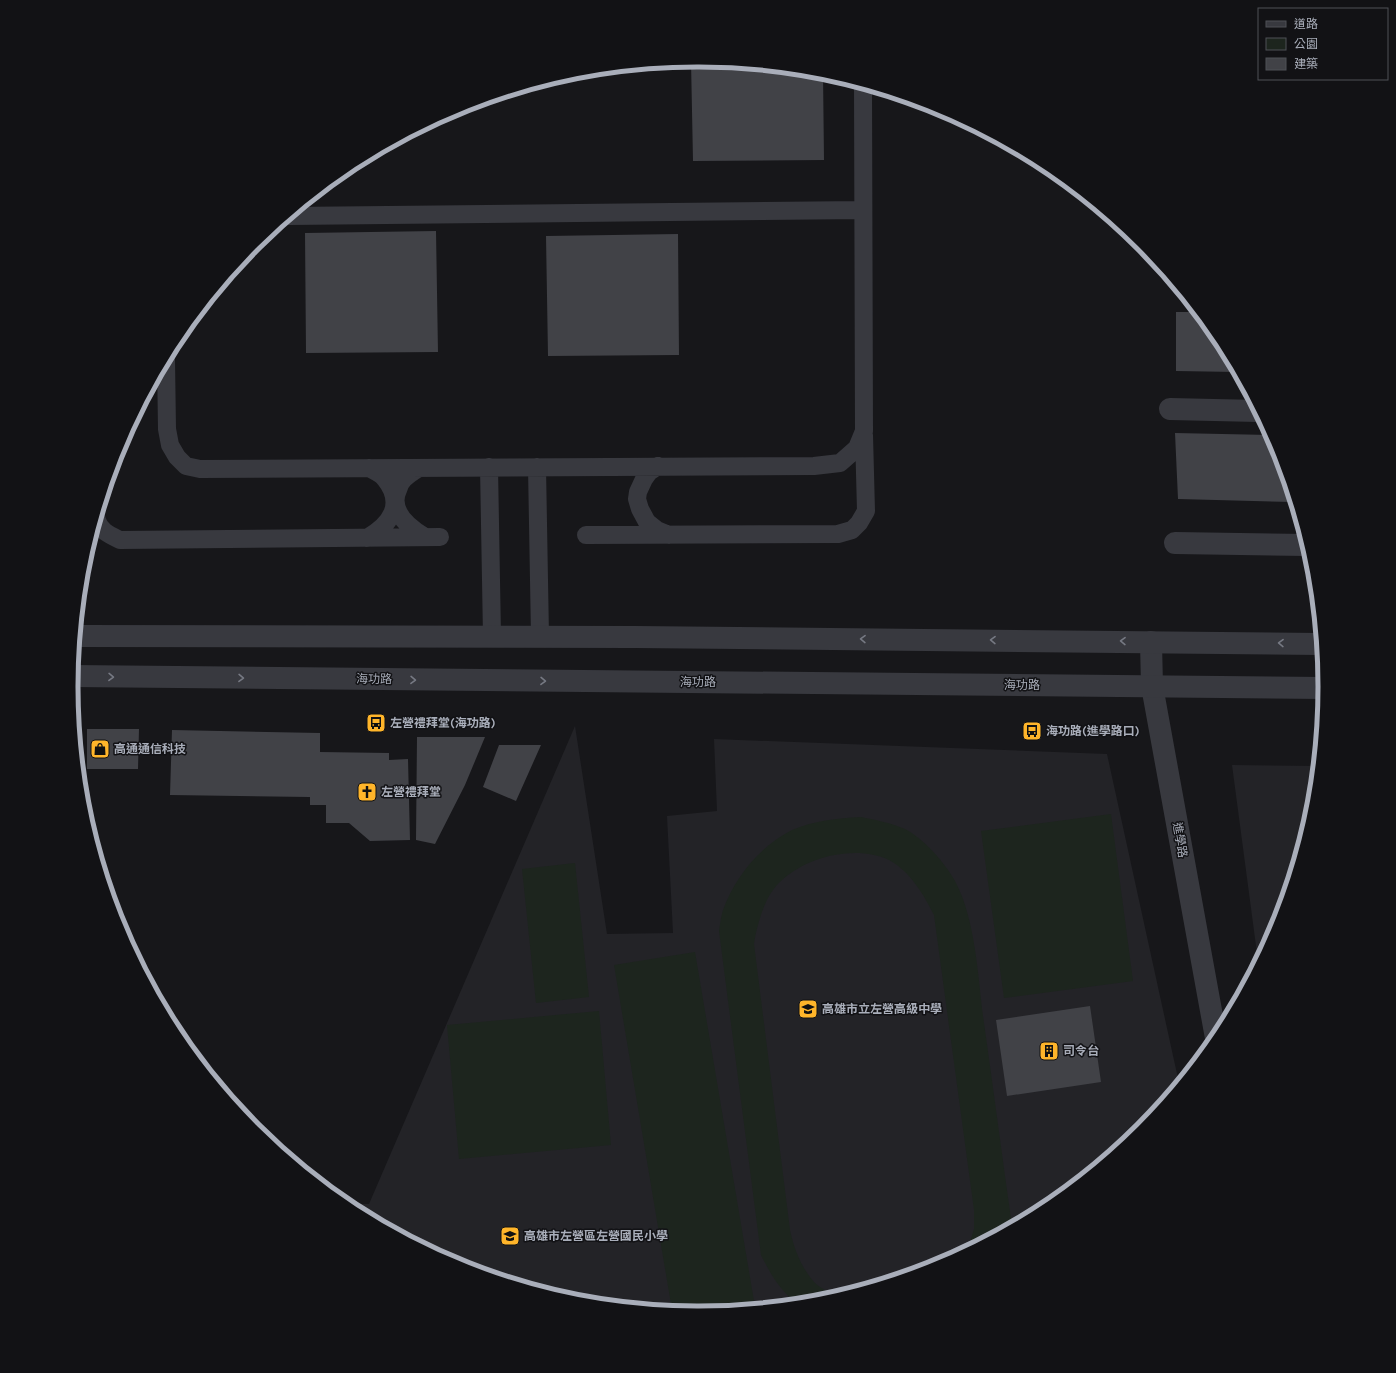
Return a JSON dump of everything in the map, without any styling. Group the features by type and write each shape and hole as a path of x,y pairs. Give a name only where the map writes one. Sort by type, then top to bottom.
{"street":[{"path":"1170,409 1253,411"},
{"path":"1175,542 1301,545"},
{"path":"81,636 540,636 1316,644"},
{"name":"進學路","path":"1151,642 1152,686 1214,1029"},
{"name":"海功路","path":"78,676 1318,688"}],"lane":[{"path":"586,535 838,534 852,530 860,523 866,511 864,431 863,90"},
{"path":"296,216 863,210"},
{"path":"166,369 166,429 170,445 177,457 186,466 200,469 814,466 840,463 857,448 864,431"},
{"path":"611,534 621,530 633,516 638,492 644,479 658,466"},
{"path":"814,466 844,470 861,481 865,488"},
{"path":"489,467 492,636"},
{"path":"537,467 540,636"},
{"path":"613,467 626,477 632,487 640,509 647,522 657,530 670,535"},
{"path":"100,526 107,534 120,540 432,537 405,523 398,510 391,488 384,478 369,468"},
{"path":"368,538 384,526 392,516 396,493 402,480 419,468"}],"shaded area":[{"name":"高雄市立左營高級中學","path":"575,726 607,934 673,933 667,816 717,811 714,739 1107,754 1178,1078 1136,1125 1106,1152 1075,1178 1042,1202 1008,1223 935,1259 858,1285 779,1301 739,1305 657,1305 617,1301 577,1294 538,1285 499,1273 461,1259 424,1242 388,1223 357,1204 369,1204"},
{"path":"1232,765 1312,766 1306,807 1285,886 1257,953"}],"green space":[{"path":"1111,814 1133,981 1004,998 981,831"},
{"path":"861,817 900,827 912,833 927,845 946,867 962,896 975,947 1011,1221 970,1243 974,1229 974,1210 934,915 930,907 910,877 889,860 875,855 859,853 826,857 810,862 783,879 769,895 760,916 754,944 790,1230 799,1258 805,1270 816,1284 828,1292 792,1299 785,1293 772,1275 761,1255 719,931 723,910 734,886 759,854 780,837 792,830 808,824 835,819"},
{"path":"575,863 589,997 536,1003 522,869"},
{"path":"695,952 754,1303 698,1306 671,1305 614,965"},
{"path":"599,1011 611,1145 459,1159 447,1025"}],"building":[{"path":"691,67 739,68 779,72 823,80 824,160 693,161"},
{"path":"436,231 438,352 306,353 305,233"},
{"path":"678,234 679,355 548,356 546,236"},
{"path":"1176,312 1191,312 1213,342 1232,372 1176,371"},
{"path":"1175,433 1264,435 1285,487 1289,502 1178,499"},
{"path":"87,729 139,729 138,769 87,769"},
{"path":"172,730 320,733 320,752 389,753 389,760 408,759 410,840 370,841 349,823 326,823 326,805 310,805 310,797 170,795"},
{"path":"417,737 485,737 465,785 435,844 416,840"},
{"path":"499,745 541,745 516,801 483,787"},
{"name":"司令台","path":"1090,1006 1101,1082 1007,1096 996,1020"}],"place":[{"name":"左營禮拜堂(海功路)","path":"376,723"},
{"name":"海功路(進學路口)","path":"1032,731"},
{"name":"高通通信科技","path":"100,749"},
{"name":"左營禮拜堂","path":"367,792"},
{"name":"高雄市立左營高級中學","path":"808,1009"},
{"name":"司令台","path":"1049,1051"},
{"name":"高雄市左營區左營國民小學","path":"510,1236"}]}
